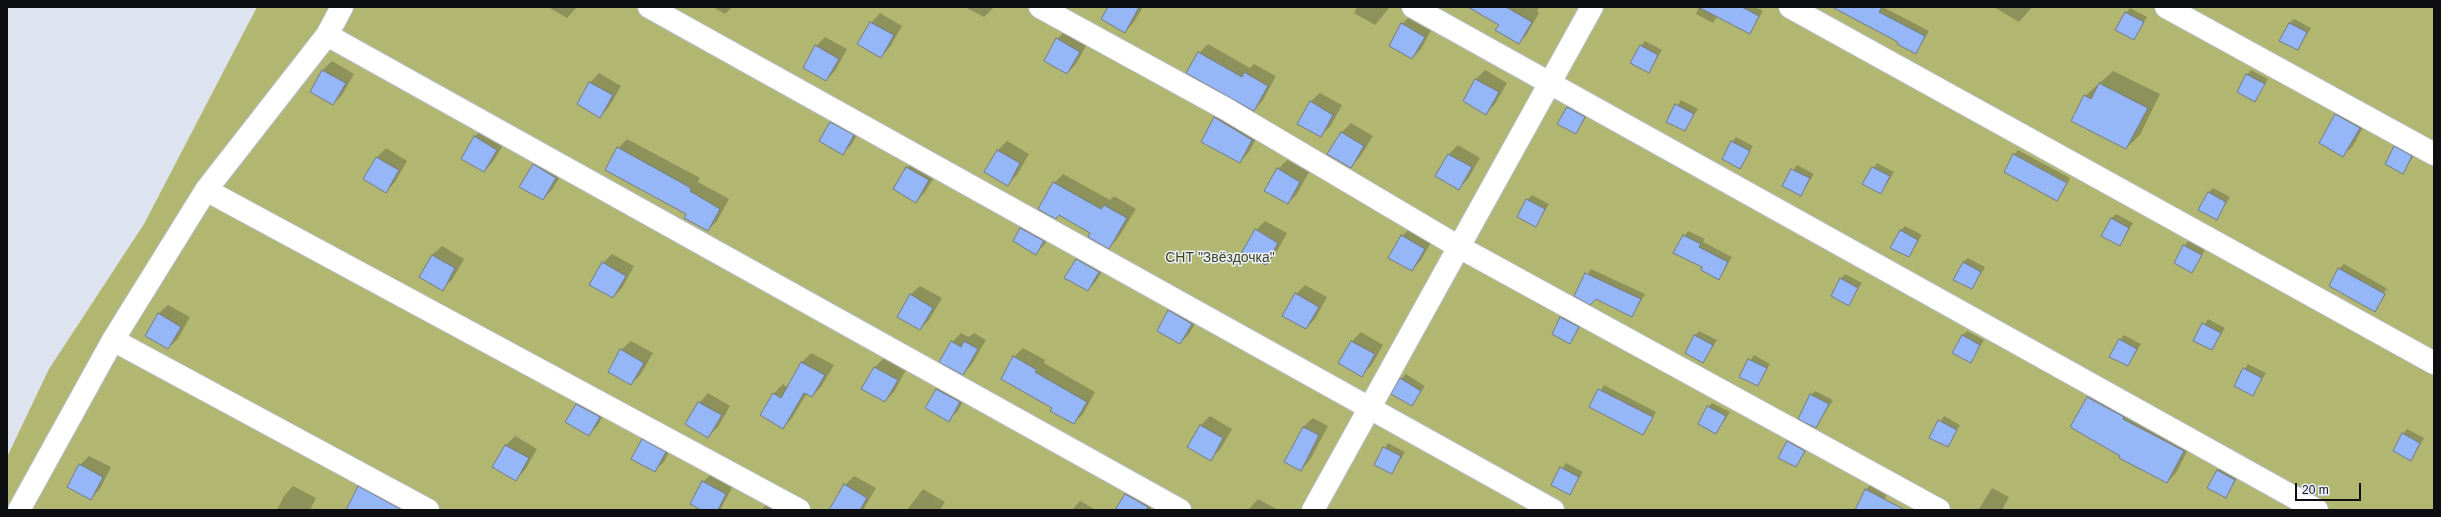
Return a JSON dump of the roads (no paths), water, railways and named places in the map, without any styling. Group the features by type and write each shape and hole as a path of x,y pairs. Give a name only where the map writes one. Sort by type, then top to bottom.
{"street":[{"path":"23,509 113,340 206,190 327,35 342,7"},
{"path":"648,7 1553,510"},
{"path":"1040,7 1226,109 1459,247 1939,510"},
{"path":"1413,7 2317,510"},
{"path":"1313,510 1592,7"},
{"path":"1790,7 2434,363"},
{"path":"2166,7 2434,154"},
{"path":"327,35 1180,510"},
{"path":"206,190 799,510"},
{"path":"113,340 428,510"}],"park label":[{"name":"СНТ \"Звёздочка\"","path":"1220,258"}]}
